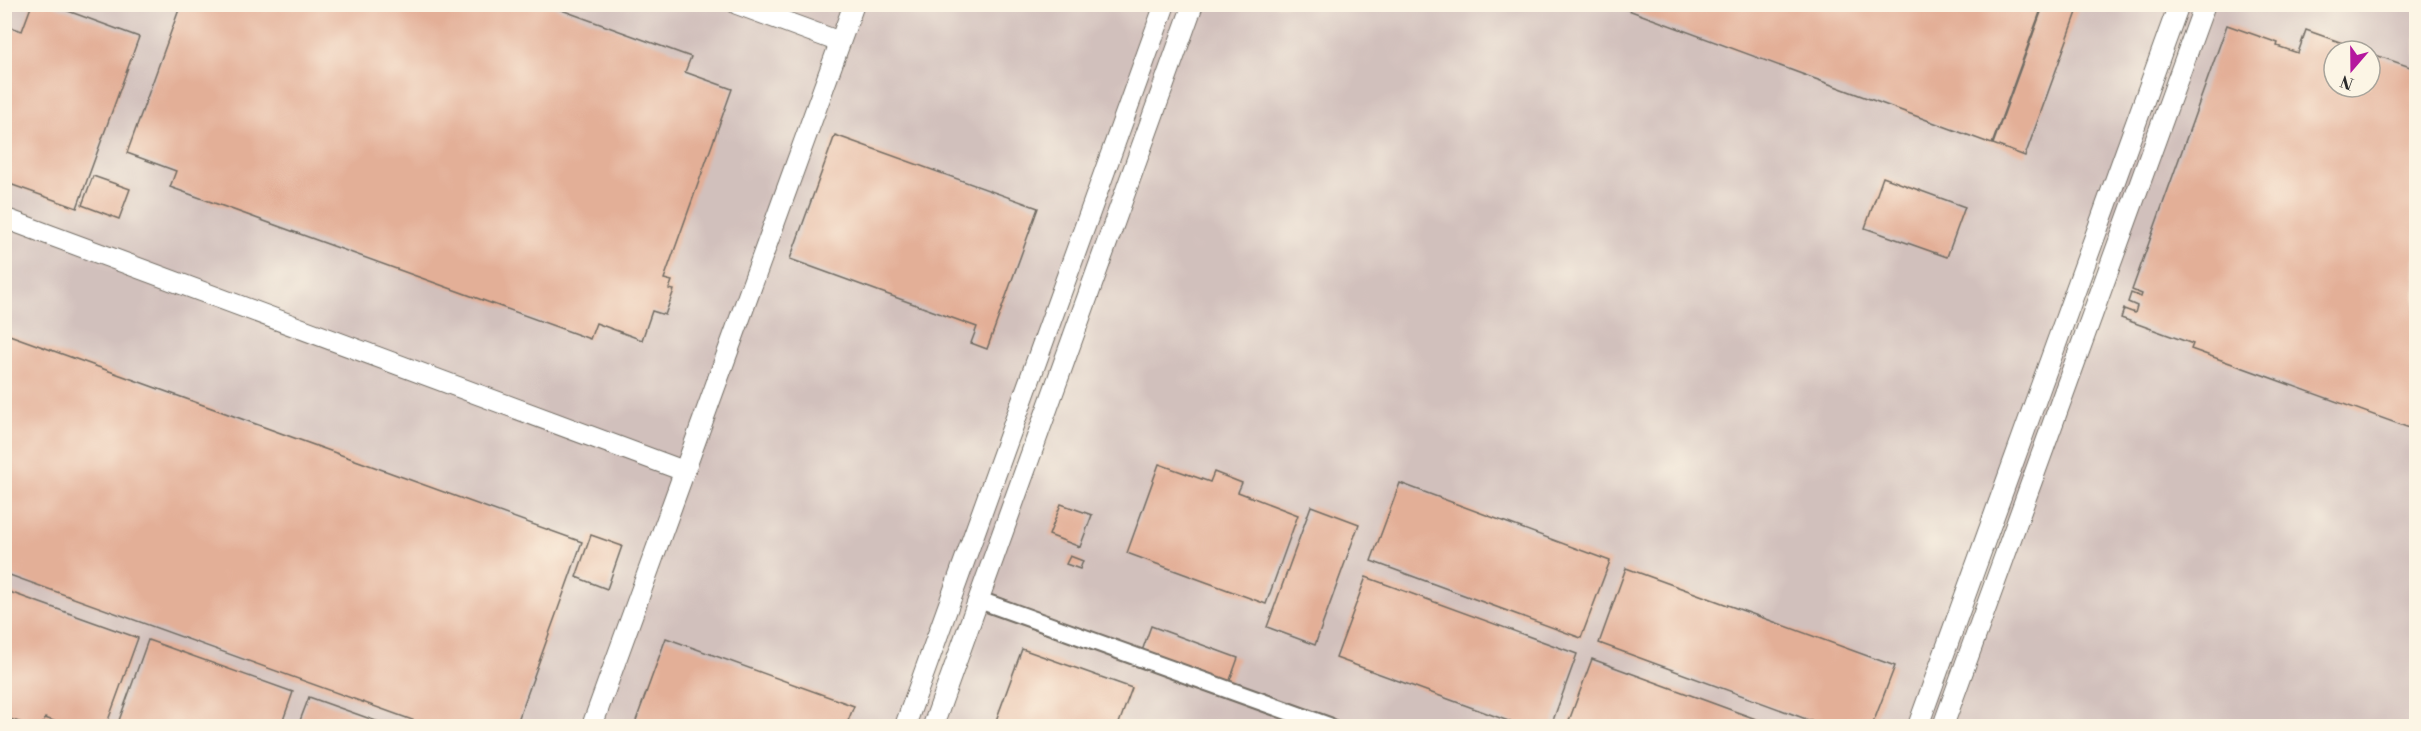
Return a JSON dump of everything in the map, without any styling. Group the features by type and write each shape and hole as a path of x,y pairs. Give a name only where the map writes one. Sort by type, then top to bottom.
{"street":[{"path":"736,4 840,42"},
{"path":"592,726 854,4"},
{"path":"905,726 1165,4"},
{"path":"933,726 1193,4"},
{"path":"1918,726 2179,4"},
{"path":"1943,726 2205,4"},
{"path":"4,218 684,471"},
{"path":"954,591 1329,726"}],"shaded area":[{"path":"5,5 2416,5 2416,726 5,726"}],"building":[{"path":"32,4 49,4 139,37 77,208 4,182 4,25 22,31"},
{"path":"181,4 545,4 691,57 685,72 732,89 664,279 672,281 669,289 674,290 665,315 652,311 642,340 596,323 590,339 170,187 176,171 127,153"},
{"path":"1612,4 2043,4 1992,144"},
{"path":"2044,4 2080,4 2025,156 1993,144"},
{"path":"2227,25 2278,43 2277,46 2298,53 2306,30 2331,39 2322,39 2322,99 2382,99 2382,57 2416,69 2415,430 2191,349 2193,344 2121,318 2124,309 2135,313 2137,306 2128,302 2131,293 2141,297 2142,294 2132,290"},
{"path":"835,135 1038,208 987,349 971,343 977,327 790,259"},
{"path":"93,176 130,189 119,219 82,205"},
{"path":"1883,177 1965,207 1947,257 1865,228"},
{"path":"4,333 582,542 516,726 429,726 4,573"},
{"path":"1159,464 1210,482 1214,472 1242,483 1238,492 1298,515 1266,604 1127,553"},
{"path":"1400,483 1610,561 1581,638 1371,561"},
{"path":"1061,504 1092,515 1080,547 1049,535"},
{"path":"1311,506 1359,524 1315,645 1267,627"},
{"path":"591,535 622,546 607,589 576,577"},
{"path":"1070,556 1083,561 1080,569 1066,564"},
{"path":"1626,568 1895,666 1872,726 1825,726 1599,643"},
{"path":"1366,577 1577,654 1551,726 1522,726 1336,658"},
{"path":"4,590 138,638 106,726 68,726 45,718 42,726 31,726 4,717"},
{"path":"1151,626 1238,658 1229,683 1142,651"},
{"path":"666,638 854,706 846,726 634,726"},
{"path":"148,640 293,692 281,726 117,726"},
{"path":"1022,649 1132,688 1118,726 994,726"},
{"path":"1592,659 1775,726 1567,726"},
{"path":"309,697 390,726 298,726"}]}
